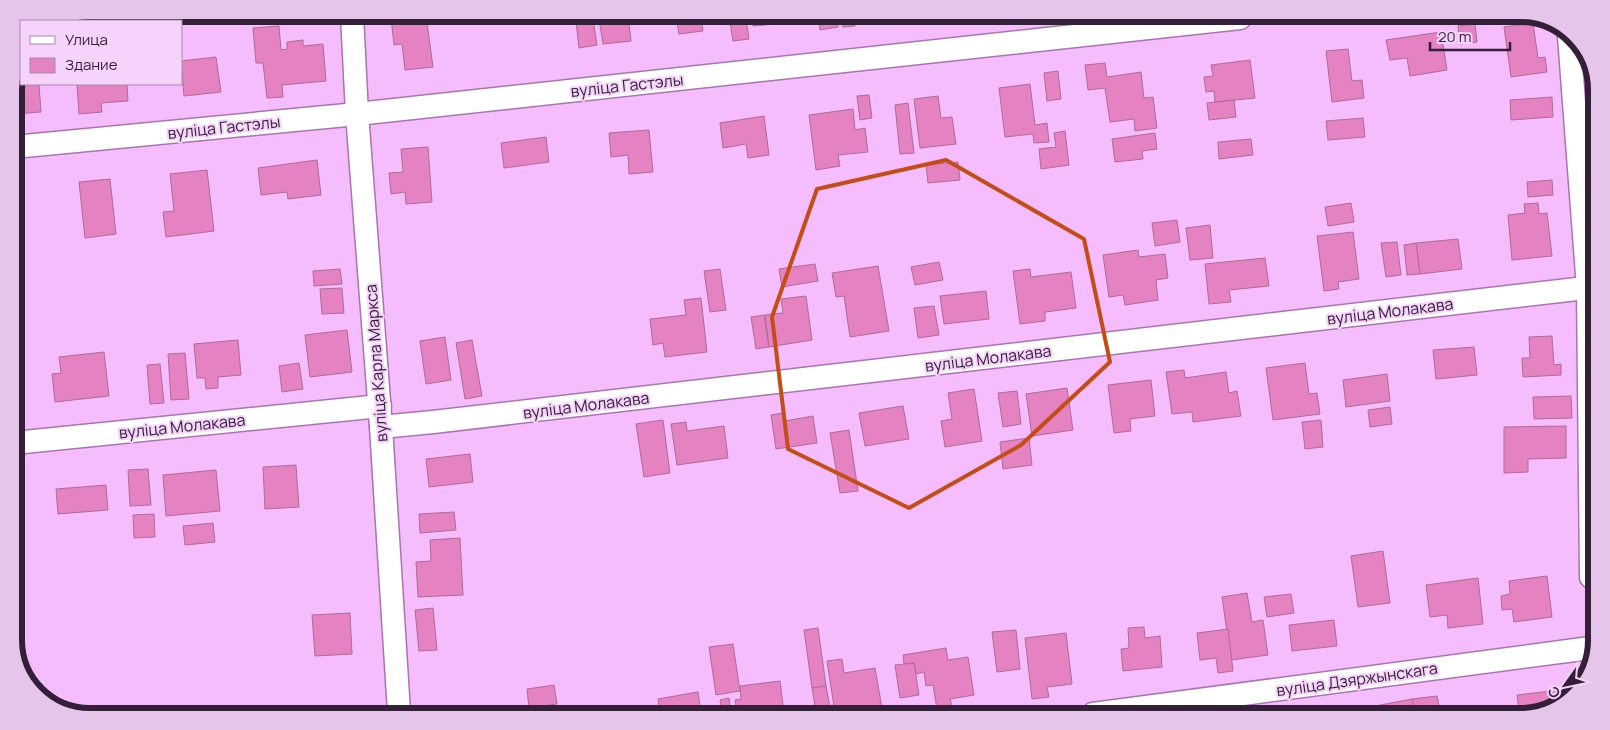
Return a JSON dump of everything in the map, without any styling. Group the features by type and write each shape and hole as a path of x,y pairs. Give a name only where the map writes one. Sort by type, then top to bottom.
{"street":[{"name":"вуліца Карла Маркса","path":"352,23 357,114 380,416 399,708"},
{"name":"вуліца Гастэлы","path":"23,146 357,114 1194,23"},
{"path":"1569,44 1587,247"},
{"name":"вуліца Молакава","path":"23,442 380,416 462,419 1587,288"},
{"name":"вуліца Дзяржынскага","path":"1138,708 1587,648"}],"highlighted area":[{"path":"946,160 1084,239 1110,362 1021,445 909,508 788,449 772,317 817,189"}],"building":[{"path":"392,23 427,23 433,67 405,70 402,44 394,45"},
{"path":"576,23 594,23 597,45 579,48"},
{"path":"600,23 629,23 631,41 603,44"},
{"path":"677,23 702,23 703,31 679,34"},
{"path":"730,23 747,23 749,39 733,41"},
{"path":"753,23 785,23 753,26"},
{"path":"819,23 838,23 838,27 820,30"},
{"path":"843,23 855,23 855,26 843,27"},
{"path":"1475,24 1477,42 1460,44 1458,26"},
{"path":"1533,24 1538,58 1545,57 1547,72 1511,77 1504,27"},
{"path":"279,26 281,50 287,49 287,42 303,40 303,46 323,44 326,81 282,85 283,97 267,98 263,63 256,63 253,28"},
{"path":"1441,32 1447,70 1410,76 1407,58 1390,60 1386,40"},
{"path":"1348,49 1352,81 1362,80 1364,98 1332,102 1326,51"},
{"path":"216,57 221,92 184,96 182,61"},
{"path":"1250,60 1255,98 1215,102 1214,91 1206,92 1204,77 1213,76 1211,65"},
{"path":"1105,63 1107,77 1141,72 1144,98 1153,97 1157,128 1135,131 1134,119 1110,122 1105,88 1088,90 1085,65"},
{"path":"1058,71 1061,99 1047,101 1044,73"},
{"path":"1030,84 1035,125 1047,123 1049,142 1034,143 1033,134 1005,137 999,88"},
{"path":"23,85 39,85 41,112 23,113"},
{"path":"77,85 127,85 128,101 101,103 102,112 79,114"},
{"path":"869,95 872,118 860,120 857,96"},
{"path":"938,96 941,118 952,117 956,144 920,148 914,99"},
{"path":"1552,97 1553,117 1511,120 1510,100"},
{"path":"1234,100 1236,117 1209,120 1207,103"},
{"path":"908,103 914,153 900,154 895,105"},
{"path":"853,109 855,130 865,128 868,152 838,155 840,166 816,170 809,115"},
{"path":"764,116 769,155 748,158 746,144 723,148 720,123"},
{"path":"1363,118 1365,137 1328,140 1326,121"},
{"path":"649,130 653,172 629,174 628,155 611,157 609,133"},
{"path":"1065,131 1069,165 1041,169 1039,149 1056,147 1054,133"},
{"path":"1155,133 1157,149 1142,151 1143,159 1115,162 1112,139"},
{"path":"546,137 549,162 504,168 501,143"},
{"path":"1251,139 1253,155 1219,159 1218,142"},
{"path":"428,147 432,202 406,204 405,192 391,194 389,173 403,172 401,149"},
{"path":"317,160 321,195 288,199 287,192 261,195 258,168"},
{"path":"958,162 960,180 928,183 926,165"},
{"path":"207,170 214,231 166,237 163,212 174,211 170,174"},
{"path":"110,179 116,234 85,238 79,182"},
{"path":"1552,180 1553,195 1528,197 1527,182"},
{"path":"1351,203 1354,222 1328,226 1325,207"},
{"path":"1538,203 1539,214 1547,213 1552,256 1512,260 1508,215 1525,213 1524,204"},
{"path":"1177,220 1180,242 1155,246 1152,223"},
{"path":"1210,225 1213,258 1190,260 1186,228"},
{"path":"1353,232 1359,279 1338,282 1339,289 1324,291 1317,236"},
{"path":"1458,239 1462,269 1420,274 1416,243"},
{"path":"1397,242 1401,275 1386,277 1381,243"},
{"path":"1416,243 1420,274 1407,275 1404,245"},
{"path":"1138,250 1139,257 1165,254 1168,278 1156,280 1158,300 1125,305 1123,295 1109,297 1103,255"},
{"path":"1265,258 1269,286 1229,290 1231,302 1209,304 1205,264"},
{"path":"939,262 943,280 915,285 911,267"},
{"path":"815,264 818,281 782,287 779,269"},
{"path":"878,266 889,331 850,337 844,296 836,297 832,273"},
{"path":"340,269 342,284 314,286 313,271"},
{"path":"720,269 726,310 710,312 704,271"},
{"path":"1030,269 1031,277 1071,272 1076,308 1045,312 1045,321 1020,324 1013,271"},
{"path":"342,288 344,313 322,314 320,289"},
{"path":"986,291 989,319 944,324 940,296"},
{"path":"806,296 812,340 769,347 765,315 783,313 781,299"},
{"path":"701,298 707,352 665,357 663,343 653,345 650,319 686,315 684,300"},
{"path":"934,306 939,335 918,338 914,308"},
{"path":"764,315 769,347 756,349 751,317"},
{"path":"347,330 352,372 310,377 305,335"},
{"path":"1552,336 1554,365 1561,364 1561,375 1523,377 1522,358 1530,358 1529,337"},
{"path":"445,337 451,380 426,384 420,341"},
{"path":"238,340 241,375 218,377 218,388 206,389 205,378 197,378 194,344"},
{"path":"472,340 482,396 465,399 456,343"},
{"path":"1474,347 1477,375 1436,379 1433,350"},
{"path":"104,352 109,396 55,402 52,374 61,373 59,357"},
{"path":"185,353 189,399 171,400 168,354"},
{"path":"299,363 303,389 282,392 279,366"},
{"path":"1305,363 1309,394 1317,393 1320,414 1273,420 1266,368"},
{"path":"160,364 164,403 150,404 147,365"},
{"path":"1184,370 1185,378 1226,372 1229,393 1237,391 1241,416 1193,422 1192,412 1172,414 1166,372"},
{"path":"1387,374 1390,401 1346,407 1343,380"},
{"path":"1151,380 1155,416 1130,419 1131,431 1114,433 1108,385"},
{"path":"1067,388 1073,430 1032,436 1026,394"},
{"path":"974,389 982,441 945,447 941,421 952,419 948,393"},
{"path":"1017,391 1021,424 1003,427 998,393"},
{"path":"1571,396 1572,418 1534,419 1533,397"},
{"path":"903,406 909,439 865,446 859,413"},
{"path":"1390,407 1392,424 1370,427 1368,410"},
{"path":"783,413 785,421 813,416 817,443 776,449 771,415"},
{"path":"663,420 670,473 644,477 636,424"},
{"path":"1321,420 1323,447 1305,449 1302,422"},
{"path":"686,422 687,431 724,426 728,458 677,465 671,424"},
{"path":"1566,426 1566,458 1528,459 1528,472 1504,473 1504,427"},
{"path":"849,430 858,491 840,493 830,433"},
{"path":"1029,438 1032,465 1003,469 1000,442"},
{"path":"470,454 473,482 429,487 426,459"},
{"path":"296,465 299,507 265,509 263,467"},
{"path":"148,469 151,505 130,506 128,470"},
{"path":"216,470 220,511 166,516 163,475"},
{"path":"106,485 108,510 58,514 56,489"},
{"path":"454,512 456,530 420,533 419,514"},
{"path":"154,514 155,537 134,538 133,515"},
{"path":"213,523 215,542 185,545 183,526"},
{"path":"460,538 463,595 418,597 416,562 431,561 430,540"},
{"path":"1383,551 1390,603 1358,607 1351,556"},
{"path":"1547,576 1552,617 1514,622 1512,609 1502,610 1501,596 1510,594 1509,581"},
{"path":"1478,578 1483,624 1448,628 1447,615 1430,617 1426,585"},
{"path":"1247,593 1252,622 1263,620 1268,655 1231,660 1222,597"},
{"path":"1291,594 1294,613 1267,617 1264,597"},
{"path":"433,608 437,650 419,651 415,610"},
{"path":"350,613 352,654 315,656 312,615"},
{"path":"1334,620 1337,646 1292,651 1289,625"},
{"path":"1144,627 1145,638 1160,636 1162,667 1123,671 1121,649 1129,648 1128,628"},
{"path":"818,628 826,686 812,688 804,630"},
{"path":"1228,629 1233,671 1218,673 1216,658 1200,660 1197,633"},
{"path":"1016,630 1020,669 997,672 992,632"},
{"path":"1066,633 1072,684 1047,687 1049,697 1032,699 1025,638"},
{"path":"733,644 740,691 716,695 709,647"},
{"path":"946,648 948,660 968,657 974,695 950,699 952,706 937,708 933,685 926,686 924,672 916,674 914,663 904,664 903,655"},
{"path":"842,659 844,673 875,668 882,708 834,708 827,661"},
{"path":"914,663 919,695 900,698 895,665"},
{"path":"780,681 783,708 736,708 735,700 741,699 740,686"},
{"path":"554,685 557,704 529,708 527,689"},
{"path":"826,686 830,708 815,708 812,688"},
{"path":"1559,690 1559,694 1537,705 1519,708 1517,695"},
{"path":"698,692 700,708 659,708 658,699"},
{"path":"1437,696 1439,708 1414,708 1412,699"},
{"path":"729,698 730,708 712,708 721,707 720,700"},
{"path":"1412,699 1414,708 1375,708 1375,706"}]}
